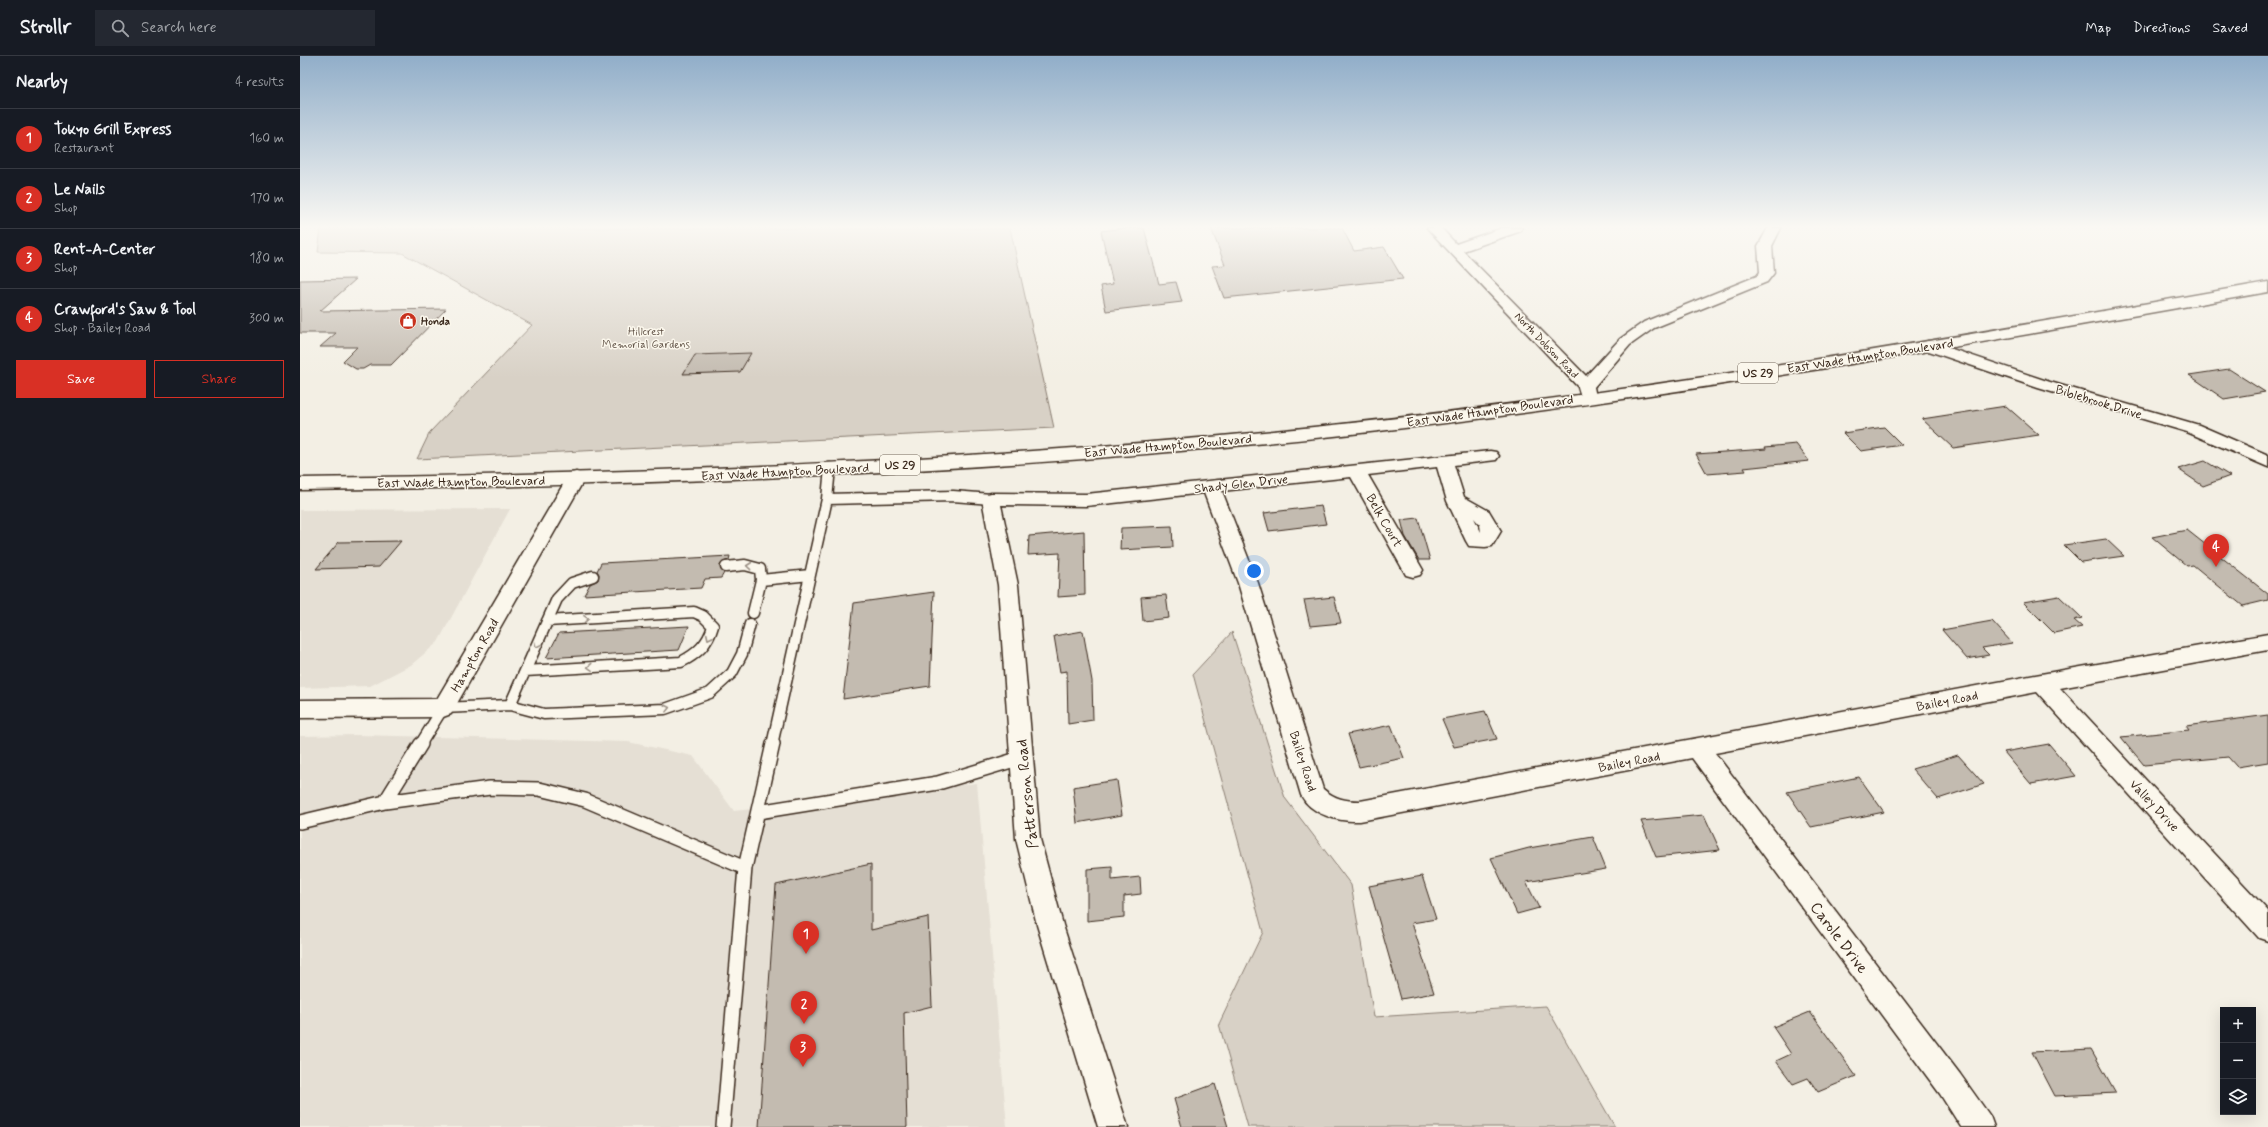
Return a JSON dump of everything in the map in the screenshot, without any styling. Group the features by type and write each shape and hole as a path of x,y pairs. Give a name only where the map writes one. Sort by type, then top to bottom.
{"main road":[{"name":"East Wade Hampton Boulevard","path":"300,484 665,477 984,460 1206,443 1420,420 1587,391 1686,384 2029,330 2268,287"},
{"name":"East Wade Hampton Boulevard","path":"2029,330 2268,299"}],"street":[{"name":"North Dobson Road","path":"1481,278 1587,391"},
{"path":"1587,391 1625,342 1649,325 1763,278"},
{"name":"Biblebrook Drive","path":"1928,346 2058,389 2213,436 2247,450 2268,462"},
{"path":"2247,450 2268,451"},
{"name":"Shady Glen Drive","path":"991,499 1086,500 1490,456"},
{"path":"1444,461 1456,501"},
{"name":"Belk Court","path":"1357,471 1412,570"},
{"name":"Hampton Road","path":"443,708 576,478"},
{"name":"Bailey Road","path":"1211,487 1248,583 1313,795 1322,803 1334,809 1346,812 1360,811 1698,748 2041,682 2268,642"},
{"name":"Patterson Road","path":"991,499 1008,585 1028,839 1050,925 1113,1127"},
{"name":"Valley Drive","path":"2041,682 2268,929"},
{"path":"300,709 443,708"},
{"name":"Carole Drive","path":"1698,748 1950,1084 1979,1127"}],"lane":[{"path":"723,1127 746,868 827,499 830,468"},
{"path":"827,499 953,496 991,499"},
{"path":"726,567 745,565 756,567 760,570 761,580 753,613"},
{"path":"761,580 810,575"},
{"path":"510,705 557,599 565,587 572,582 593,576"},
{"path":"525,671 681,662 693,657 702,648 711,636 713,626 703,616 694,612 547,621"},
{"path":"385,802 443,708 510,705 544,714 628,712 665,709 710,693 732,673 742,654 750,624"},
{"path":"758,812 938,783 1021,758"},
{"path":"300,822 385,802 490,788 539,789 585,800 746,868"}],"shaded area":[{"path":"510,509 438,642 411,665 370,686 300,688 300,510"},
{"path":"357,735 628,742 693,756 734,811 977,783 1007,1127 300,1127 300,736"}],"green space":[{"name":"Hillcrest Memorial Gardens","path":"447,278 1021,278 1054,428 417,459 430,432 532,325"},
{"path":"1232,632 1285,798 1351,885 1374,1017 1546,1006 1615,1127 1248,1127 1219,1024 1263,932 1193,674"}],"building":[{"path":"1112,278 1157,278 1159,284 1176,282 1182,302 1106,311 1101,286 1113,284"},
{"path":"1216,278 1403,279 1224,298"},
{"path":"356,279 320,311 446,309 391,365 370,365 363,369 356,369 343,361 357,347 320,347 336,333 300,333 300,280"},
{"path":"751,353 740,372 683,374 695,355"},
{"path":"2229,369 2265,392 2224,399 2189,375"},
{"path":"2006,406 2039,435 1953,448 1922,419"},
{"path":"1884,427 1902,445 1861,451 1843,433"},
{"path":"1796,444 1809,461 1744,468 1746,471 1707,474 1696,454 1766,449 1765,447"},
{"path":"2205,461 2230,476 2203,486 2178,469"},
{"path":"1321,506 1326,524 1269,531 1264,513"},
{"path":"1418,518 1430,560 1419,560 1405,536 1401,520"},
{"path":"1172,526 1173,547 1120,550 1121,528"},
{"path":"2187,530 2268,594 2268,600 2243,606 2193,565 2187,566 2152,537"},
{"path":"1084,531 1085,595 1058,597 1060,553 1028,555 1029,536"},
{"path":"2106,539 2124,556 2081,562 2064,545"},
{"path":"401,541 379,567 316,569 339,542"},
{"path":"730,556 729,560 720,565 721,570 724,573 721,578 705,579 701,588 584,595 590,584 598,580 599,574 597,571 601,563"},
{"path":"934,592 930,686 843,699 854,603"},
{"path":"1166,595 1169,618 1143,621 1141,597"},
{"path":"2059,596 2082,618 2074,620 2082,627 2054,633 2023,602"},
{"path":"1334,597 1341,623 1310,626 1304,600"},
{"path":"1992,621 2012,643 1982,648 1989,655 1967,659 1942,630"},
{"path":"689,626 679,650 546,658 559,633"},
{"path":"1083,631 1092,681 1093,720 1068,724 1067,671 1060,672 1054,636"},
{"path":"1485,711 1497,739 1454,747 1442,719"},
{"path":"2268,715 2268,762 2237,767 2228,757 2144,765 2121,737 2189,730 2186,726"},
{"path":"1391,725 1404,758 1359,767 1348,734"},
{"path":"2049,744 2076,776 2031,784 2004,752"},
{"path":"1958,755 1984,784 1938,799 1912,769"},
{"path":"1859,777 1884,812 1811,827 1787,792"},
{"path":"1117,780 1122,815 1077,823 1073,787"},
{"path":"1704,815 1720,850 1656,857 1641,821"},
{"path":"1593,837 1606,869 1526,882 1539,908 1517,914 1491,858 1529,848"},
{"path":"871,864 871,930 928,917 932,1006 904,1013 907,1127 759,1127 776,885"},
{"path":"1112,867 1112,880 1140,877 1141,894 1124,896 1124,917 1087,921 1087,869"},
{"path":"1422,876 1436,919 1412,923 1434,993 1401,999 1369,886"},
{"path":"1810,1012 1856,1076 1818,1092 1808,1078 1793,1084 1776,1061 1791,1054 1773,1027"},
{"path":"2091,1049 2116,1093 2055,1096 2032,1052"},
{"path":"1215,1084 1228,1127 1182,1127 1174,1099"}],"place":[{"name":"Honda","path":"408,321"},
{"name":"Crawford's Saw & Tool","path":"2216,567"},
{"name":"Tokyo Grill Express","path":"806,954"},
{"name":"Le Nails","path":"804,1024"},
{"name":"Rent-A-Center","path":"803,1067"}]}
